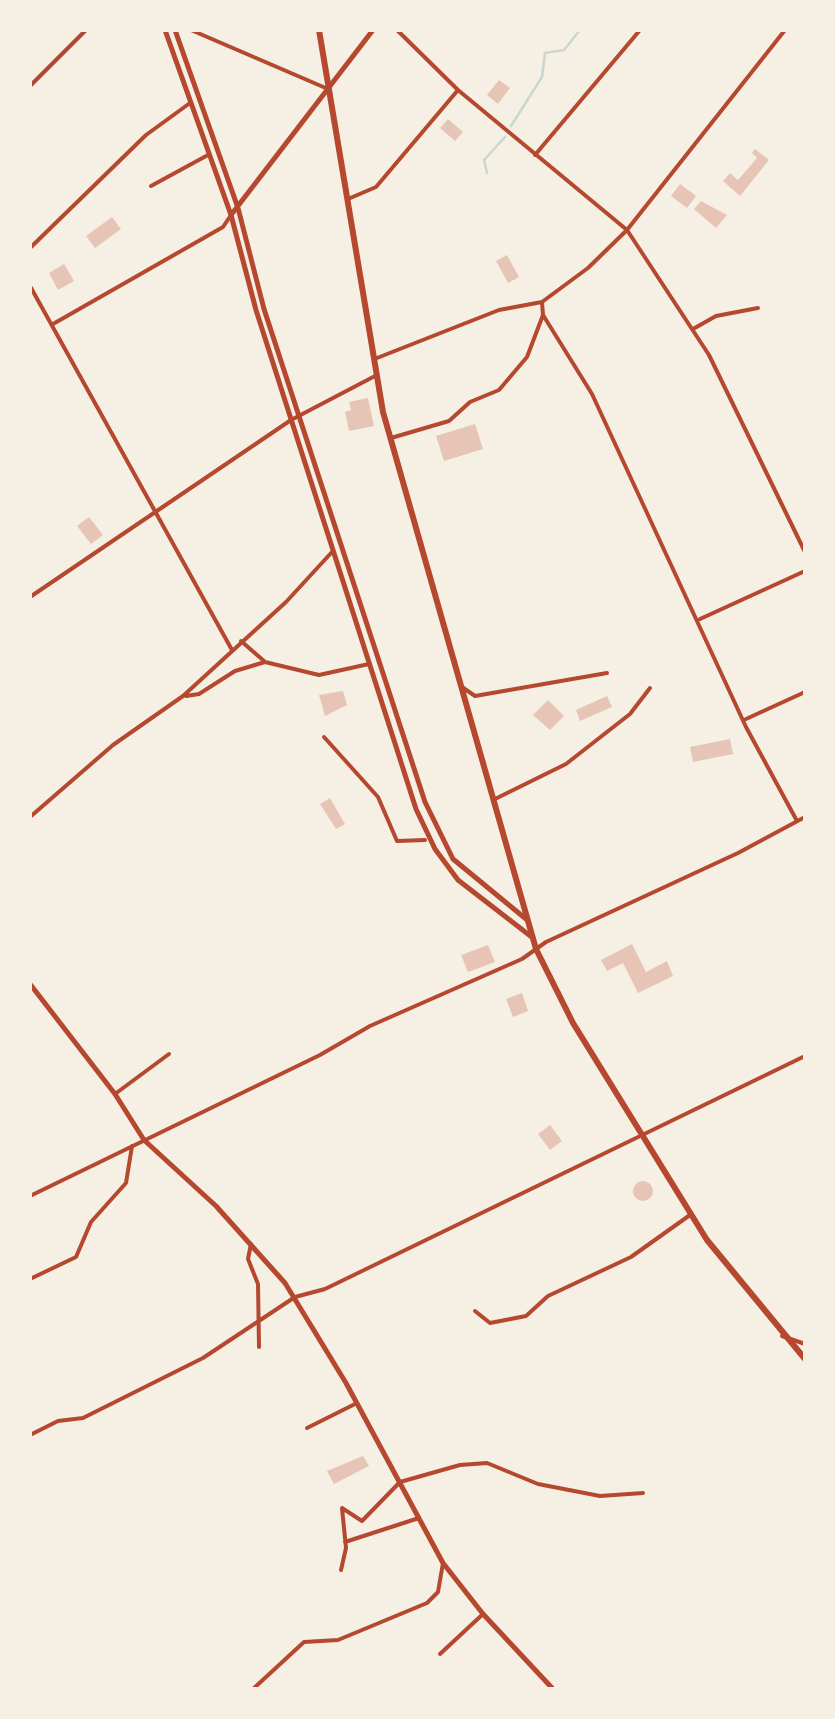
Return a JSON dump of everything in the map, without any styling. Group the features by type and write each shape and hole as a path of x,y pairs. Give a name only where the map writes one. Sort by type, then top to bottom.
{"highway":[{"path":"319,30 377,358 375,376 491,802 536,949 573,1022 723,1264 805,1359"}],"street":[{"path":"30,86 86,30"},
{"path":"166,30 230,215 291,420 416,809 435,849 458,880 533,938"},
{"path":"175,30 238,208 300,415 435,824 466,874 528,920"},
{"path":"190,30 329,87"},
{"path":"53,324 224,227 373,30"},
{"path":"397,30 458,90 627,230 693,328 805,552"},
{"path":"535,155 640,30"},
{"path":"377,358 499,310 542,302 588,268 627,230 785,30"},
{"path":"348,199 376,187 458,90"},
{"path":"30,248 146,134 190,103"},
{"path":"152,186 208,154"},
{"path":"30,286 232,650"},
{"path":"391,438 449,420 470,402 499,390 527,358 543,315 542,302"},
{"path":"693,328 716,316 758,308"},
{"path":"543,315 592,394 744,720 797,821"},
{"path":"30,597 291,420 375,376"},
{"path":"30,817 113,745 183,696 286,602 335,548"},
{"path":"698,620 805,572"},
{"path":"241,641 265,662 319,675 368,664"},
{"path":"183,696 199,694 235,671 265,662"},
{"path":"462,687 475,696 607,673"},
{"path":"491,802 566,764 630,714 650,688"},
{"path":"744,720 805,692"},
{"path":"324,737 378,797 397,842 425,840"},
{"path":"30,1196 370,1026 460,988 805,817"},
{"path":"30,984 115,1094 144,1140 252,1244 295,1297 443,1562 483,1614 553,1689"},
{"path":"115,1094 169,1054"},
{"path":"30,1435 58,1421 83,1418 202,1358 295,1297 342,1282 805,1056"},
{"path":"30,1279 76,1258 91,1222 126,1183 132,1146"},
{"path":"475,1311 490,1323 526,1316 548,1296 625,1261 691,1214"},
{"path":"252,1244 248,1259 258,1284 258,1346"},
{"path":"782,1336 805,1344"},
{"path":"306,1428 355,1404"},
{"path":"341,1570 345,1542 342,1508 362,1520 400,1482 460,1465 486,1463 564,1490 600,1496 643,1493"},
{"path":"345,1542 420,1518"},
{"path":"253,1689 304,1642 338,1640 427,1603 438,1592 443,1562"},
{"path":"440,1654 483,1614"}],"building":[{"path":"499,80 510,88 498,104 487,95"},
{"path":"448,119 463,132 455,141 440,128"},
{"path":"755,149 769,160 740,196 723,181 730,173 738,180 757,158 752,153"},
{"path":"680,184 696,196 687,208 671,196"},
{"path":"701,201 727,215 716,228 694,209"},
{"path":"112,217 121,229 95,248 86,236"},
{"path":"507,255 519,277 508,283 496,261"},
{"path":"64,264 74,281 58,290 49,273"},
{"path":"368,398 374,426 349,431 345,412 351,410 349,402"},
{"path":"475,424 483,449 444,461 436,436"},
{"path":"89,517 103,535 91,544 77,526"},
{"path":"343,691 347,705 325,716 319,695"},
{"path":"607,696 612,707 580,721 576,710"},
{"path":"548,700 564,716 550,730 533,715"},
{"path":"730,739 733,754 693,762 690,747"},
{"path":"330,798 345,824 336,829 320,804"},
{"path":"632,944 646,972 667,961 673,976 638,993 623,963 607,971 601,960"},
{"path":"488,945 495,962 468,972 461,955"},
{"path":"522,993 528,1011 513,1017 506,999"},
{"path":"550,1125 562,1141 550,1150 538,1134"},
{"path":"643,1181 653,1191 643,1201 633,1191"},
{"path":"363,1456 369,1466 334,1484 327,1471"}],"waterway":[{"path":"511,126 542,77 545,53 564,50 580,30"},
{"path":"487,173 484,160 505,137"}]}
